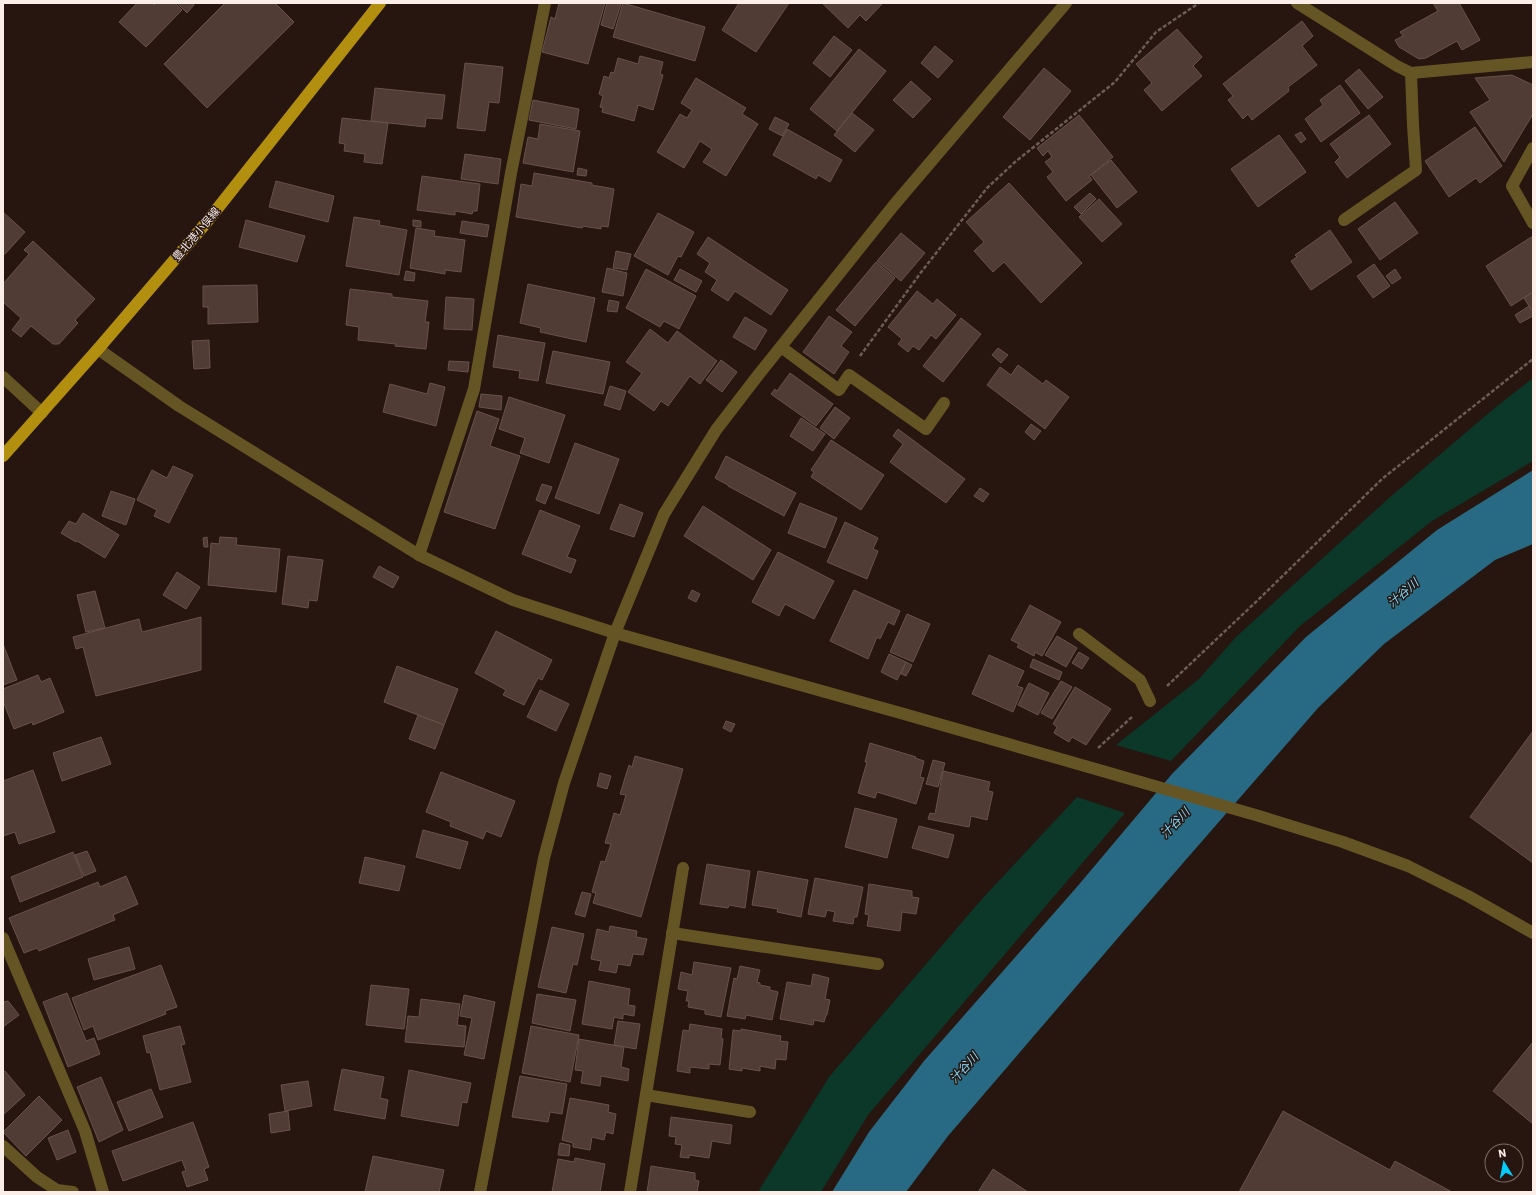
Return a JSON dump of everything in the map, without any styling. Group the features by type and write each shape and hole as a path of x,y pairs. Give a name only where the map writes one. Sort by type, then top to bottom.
{"main road":[{"name":"豊北港小俣線","path":"3,456 98,349 206,223 380,3"}],"street":[{"path":"419,555 474,388 511,173 545,3"},
{"path":"480,1192 544,858 564,783 615,633 664,514 716,430 781,347 894,205 1066,3"},
{"path":"1297,3 1384,58 1411,72 1533,62"},
{"path":"1344,220 1416,170 1411,72"},
{"path":"1533,148 1512,186 1533,223"},
{"path":"781,347 839,390 849,376 926,429 944,403"},
{"path":"98,349 179,406 419,555 513,600 615,633 904,714 1259,816 1343,842 1408,866 1468,896 1533,933"},
{"path":"3,377 42,413"},
{"path":"1079,634 1140,680 1150,701"},
{"path":"630,1192 683,868"},
{"path":"672,933 878,964"},
{"path":"3,938 85,1132 99,1191"},
{"path":"646,1095 750,1112"},
{"path":"3,1146 37,1177 57,1190 73,1192"}],"path":[{"path":"849,376 859,358 922,270 987,188 1015,162 1114,82 1156,32 1199,3"},
{"path":"1079,765 1259,600 1382,479 1533,359"}],"green space":[{"path":"1533,378 1533,461 1432,521 1300,626 1171,761 1116,745 1199,679 1236,637 1389,498 1497,406"},
{"path":"1077,797 1125,813 868,1115 821,1192 758,1192 829,1077 982,899"}],"water":[{"name":"汁谷川","path":"1533,470 1533,544 1495,560 1384,644 1318,708 948,1136 906,1192 832,1192 869,1132 924,1061 1076,888 1172,774 1306,637 1437,530"}],"building":[{"path":"137,3 152,3 154,5 156,3 175,3 182,10 146,47 119,22"},
{"path":"177,3 192,3 194,5 187,13"},
{"path":"225,3 275,3 294,22 207,108 164,64"},
{"path":"559,3 605,3 588,64 542,52 551,17 555,19"},
{"path":"607,3 621,4 613,29 601,25"},
{"path":"623,3 705,27 695,61 613,37"},
{"path":"739,3 789,3 756,52 722,30"},
{"path":"822,3 883,3 866,21 860,15 848,28"},
{"path":"1433,3 1459,3 1480,40 1462,50 1457,41 1426,58 1419,59 1399,47 1395,40 1403,36 1400,32 1438,11"},
{"path":"1302,21 1313,36 1302,46 1317,65 1288,87 1289,91 1252,120 1248,114 1243,119 1228,100 1233,96 1223,84"},
{"path":"1177,29 1202,57 1193,66 1202,76 1162,111 1144,90 1152,83 1136,64"},
{"path":"834,36 852,50 830,77 813,63"},
{"path":"935,46 953,61 938,78 921,63"},
{"path":"859,49 886,71 837,131 810,109"},
{"path":"640,56 663,62 660,74 663,75 653,110 638,105 634,121 602,112 603,108 600,107 603,96 599,94 604,76 609,78 611,72 614,73 618,58 638,64"},
{"path":"465,63 503,67 499,103 489,102 485,131 457,128"},
{"path":"1044,68 1071,91 1030,140 1003,117"},
{"path":"1359,69 1383,97 1368,109 1345,81"},
{"path":"1512,75 1533,85 1533,114 1504,162 1470,112 1490,100 1475,78"},
{"path":"696,78 746,108 742,114 758,124 726,176 703,162 712,149 700,141 684,168 657,152 680,114 687,118 692,110 681,103"},
{"path":"911,81 931,99 913,118 893,100"},
{"path":"1340,85 1360,113 1321,142 1305,119 1323,105 1320,100"},
{"path":"375,88 445,95 442,119 426,118 425,127 371,121"},
{"path":"533,100 579,109 576,129 529,120"},
{"path":"852,113 874,130 855,152 834,135"},
{"path":"1079,115 1113,157 1089,176 1092,180 1066,201 1047,177 1053,172 1045,162 1052,157 1048,151 1043,156 1037,148"},
{"path":"1369,115 1391,144 1347,178 1335,162 1340,157 1330,144"},
{"path":"775,117 789,124 782,136 769,129"},
{"path":"342,118 388,123 382,164 364,162 365,154 344,151 345,144 339,143"},
{"path":"540,124 580,131 573,172 523,163 528,137 538,139"},
{"path":"1475,127 1502,166 1480,183 1476,178 1449,197 1425,161"},
{"path":"787,129 842,160 830,182 818,175 816,179 773,155"},
{"path":"1301,132 1306,139 1301,143 1295,135"},
{"path":"1279,135 1306,172 1258,207 1231,169"},
{"path":"465,154 501,159 498,184 461,179"},
{"path":"1111,160 1137,192 1117,208 1091,175"},
{"path":"578,168 587,170 586,176 577,175"},
{"path":"534,173 592,183 592,185 614,189 608,227 601,226 601,229 583,226 582,228 516,217 521,184 532,186"},
{"path":"422,176 480,184 477,211 473,211 472,214 455,211 455,215 417,210"},
{"path":"276,181 334,196 328,222 269,207"},
{"path":"1009,183 1082,263 1041,303 1004,262 993,272 974,251 984,242 966,222"},
{"path":"1090,193 1096,199 1081,214 1074,207"},
{"path":"1099,199 1122,224 1102,242 1079,217"},
{"path":"1395,202 1418,233 1380,260 1358,229"},
{"path":"3,212 25,232 5,254 3,253"},
{"path":"658,213 694,232 681,257 678,256 668,275 634,256"},
{"path":"354,217 380,221 379,225 407,230 399,275 346,266"},
{"path":"246,220 305,236 297,262 239,247"},
{"path":"413,220 421,221 421,227 413,226"},
{"path":"462,221 489,225 487,237 460,233"},
{"path":"416,228 435,231 434,236 465,240 461,272 445,270 445,274 410,268"},
{"path":"1330,230 1352,262 1311,290 1291,261 1297,257 1295,255"},
{"path":"901,233 925,253 901,281 877,261"},
{"path":"1533,236 1533,292 1511,306 1486,266"},
{"path":"708,237 788,290 771,315 735,291 728,301 711,290 717,280 705,272 710,263 697,254"},
{"path":"33,241 95,299 75,320 78,323 59,344 53,344 31,326 21,337 12,330 21,318 3,302 3,284 29,254 24,250"},
{"path":"616,251 631,254 627,270 613,268"},
{"path":"876,262 895,278 855,326 836,310"},
{"path":"1374,264 1390,286 1373,298 1357,276"},
{"path":"607,268 627,273 623,296 602,292"},
{"path":"646,269 696,296 679,329 664,321 660,327 626,308"},
{"path":"680,269 702,281 696,292 674,280"},
{"path":"1395,269 1401,278 1392,284 1386,276"},
{"path":"406,271 415,273 414,281 404,280"},
{"path":"528,284 595,298 586,342 540,332 541,328 520,323"},
{"path":"257,285 258,322 208,324 208,307 203,307 203,286"},
{"path":"350,289 392,294 392,297 428,301 425,322 429,322 426,349 358,340 359,327 346,325"},
{"path":"917,291 933,304 937,299 956,315 936,339 931,335 919,350 913,346 908,352 898,344 902,339 888,327"},
{"path":"1533,292 1533,311 1532,311 1524,298"},
{"path":"446,297 474,299 472,330 444,329"},
{"path":"609,300 619,302 617,312 607,311"},
{"path":"1529,306 1533,312 1533,316 1520,323 1515,315"},
{"path":"829,316 852,332 841,346 849,352 834,374 803,352"},
{"path":"745,317 767,330 755,350 733,337"},
{"path":"961,318 981,334 943,382 923,366"},
{"path":"650,329 668,343 677,331 717,361 700,384 690,376 668,406 661,401 654,411 628,392 642,373 626,362"},
{"path":"498,335 545,343 538,381 519,378 520,371 493,367"},
{"path":"209,340 210,368 194,369 192,341"},
{"path":"998,348 1008,355 1001,363 992,355"},
{"path":"553,351 610,362 603,394 546,383"},
{"path":"721,360 737,372 722,392 706,380"},
{"path":"449,361 469,362 468,372 448,370"},
{"path":"1018,365 1043,384 1046,380 1069,397 1045,429 987,385 1000,367 1011,375"},
{"path":"790,373 833,404 816,426 771,394 775,389 777,391"},
{"path":"430,383 445,387 436,426 383,412 390,384 427,394"},
{"path":"610,386 626,391 620,410 604,405"},
{"path":"481,394 502,396 501,410 479,407"},
{"path":"509,397 565,415 549,463 520,453 525,438 499,429"},
{"path":"835,407 850,418 834,439 820,428"},
{"path":"477,411 499,419 490,446 520,456 495,529 444,512"},
{"path":"801,418 825,434 813,451 790,436"},
{"path":"1031,424 1041,431 1034,440 1025,432"},
{"path":"898,429 965,479 946,503 890,462 903,444 893,436"},
{"path":"831,440 884,475 861,510 811,477 814,472 811,470"},
{"path":"575,443 619,459 599,514 555,498"},
{"path":"726,456 796,493 784,516 715,478"},
{"path":"173,466 193,475 169,523 154,516 157,510 137,500 152,470 167,478"},
{"path":"542,484 552,487 545,504 536,500"},
{"path":"980,488 989,494 983,502 974,496"},
{"path":"111,491 135,499 126,525 102,516"},
{"path":"800,503 837,518 825,548 788,533"},
{"path":"620,504 643,513 634,537 610,529"},
{"path":"703,506 771,550 753,580 684,536"},
{"path":"540,510 580,526 567,557 576,560 571,573 522,554"},
{"path":"83,513 119,535 105,558 61,533 69,521 76,524"},
{"path":"845,522 878,538 873,549 878,551 867,579 827,562"},
{"path":"207,537 208,547 204,547 203,538"},
{"path":"220,537 237,538 236,545 280,549 276,592 208,585 211,543 219,544"},
{"path":"778,552 834,581 814,619 785,604 779,616 752,602"},
{"path":"288,556 323,560 317,601 309,600 308,608 282,604"},
{"path":"379,566 399,577 393,588 373,577"},
{"path":"177,572 200,587 186,609 163,595"},
{"path":"692,590 700,594 696,602 688,598"},
{"path":"854,590 900,611 894,625 888,622 880,639 877,637 868,659 830,641"},
{"path":"95,591 105,628 86,632 77,595"},
{"path":"1030,605 1061,622 1042,656 1035,652 1034,656 1017,647 1019,644 1011,640"},
{"path":"907,614 930,624 913,662 890,652"},
{"path":"201,617 201,670 96,696 83,647 76,649 73,637 139,619 142,632"},
{"path":"496,631 552,660 542,680 538,678 524,705 503,695 506,690 475,673"},
{"path":"1057,636 1077,648 1066,667 1045,655"},
{"path":"3,644 17,680 3,685"},
{"path":"1079,652 1089,658 1082,669 1072,663"},
{"path":"889,654 906,662 897,680 881,672"},
{"path":"989,655 1024,671 1017,686 1023,688 1013,712 972,694"},
{"path":"1033,659 1062,672 1059,680 1030,667"},
{"path":"906,662 912,665 906,676 901,674"},
{"path":"397,666 458,689 444,725 384,702"},
{"path":"38,675 41,682 50,678 64,712 33,725 32,722 14,729 3,701 3,689"},
{"path":"1061,681 1072,687 1052,719 1041,713"},
{"path":"1029,683 1049,693 1038,715 1018,705"},
{"path":"1075,687 1111,709 1086,745 1072,737 1069,742 1054,733 1057,727 1053,724"},
{"path":"540,690 569,704 556,731 527,717"},
{"path":"418,715 444,725 435,749 409,739"},
{"path":"726,721 735,724 731,732 723,728"},
{"path":"1533,731 1533,863 1470,817"},
{"path":"101,737 111,764 62,781 53,753"},
{"path":"870,743 916,757 915,758 924,761 920,777 924,778 916,804 877,792 875,798 858,793 867,762 865,762"},
{"path":"635,756 683,769 641,917 593,903 596,893 592,892 601,861 605,862 611,844 605,843 614,813 620,815 626,795 620,794 629,765 632,767"},
{"path":"933,760 945,763 938,787 926,784"},
{"path":"33,770 55,832 19,844 15,832 3,836 3,781"},
{"path":"943,771 990,782 988,791 993,792 987,820 971,816 969,827 928,819 930,813 935,814"},
{"path":"441,772 515,801 501,837 486,831 483,839 450,826 451,822 426,812"},
{"path":"600,773 611,776 607,789 597,786"},
{"path":"855,808 897,819 887,858 845,847"},
{"path":"919,826 954,835 948,858 912,848"},
{"path":"423,830 468,842 460,869 416,857"},
{"path":"87,851 96,871 84,876 75,855"},
{"path":"73,852 83,877 20,902 11,877"},
{"path":"365,857 405,866 399,891 359,883"},
{"path":"707,864 750,871 745,908 729,905 728,908 700,904"},
{"path":"758,871 808,880 801,917 777,912 778,909 752,905"},
{"path":"126,876 138,904 113,915 115,920 39,951 37,948 24,953 9,918 98,882 100,887"},
{"path":"815,878 863,887 857,917 854,917 853,924 833,921 835,912 827,910 825,917 808,914"},
{"path":"869,884 912,891 912,897 919,898 916,914 902,912 900,931 867,926 869,915 865,914"},
{"path":"582,892 591,894 585,917 575,914"},
{"path":"610,926 637,931 636,937 647,939 643,955 633,954 630,966 618,964 616,973 599,970 601,961 591,959 597,929 609,932"},
{"path":"552,927 584,934 577,965 573,964 566,993 538,987"},
{"path":"129,947 135,969 94,980 88,959"},
{"path":"694,962 731,968 721,1017 705,1014 705,1010 688,1007 689,1001 686,1001 688,991 678,989 681,972 692,975"},
{"path":"161,965 177,1007 165,1011 166,1014 98,1040 93,1026 84,1030 72,998"},
{"path":"740,966 760,970 757,982 760,983 760,985 770,987 770,990 778,992 772,1020 746,1015 745,1019 727,1016 734,978 737,979"},
{"path":"813,974 829,978 825,999 830,1000 824,1022 814,1020 813,1025 780,1019 787,982 811,986"},
{"path":"589,981 630,989 628,1005 635,1006 634,1016 623,1014 623,1019 614,1017 612,1029 582,1024"},
{"path":"371,985 409,989 404,1029 366,1025"},
{"path":"67,993 86,1041 94,1038 100,1054 68,1067 43,1002"},
{"path":"537,994 576,1000 570,1031 532,1023"},
{"path":"464,995 495,1002 484,1059 464,1055 472,1018 460,1016"},
{"path":"421,999 460,1004 457,1025 466,1026 464,1047 405,1042 408,1016 419,1017"},
{"path":"8,1001 19,1015 3,1027 3,1002"},
{"path":"618,1021 640,1024 636,1049 614,1045"},
{"path":"690,1024 722,1029 721,1038 723,1039 720,1065 709,1064 709,1069 690,1067 690,1073 677,1071 683,1030 689,1031"},
{"path":"180,1026 185,1044 181,1045 191,1082 160,1090 150,1052 147,1053 143,1036"},
{"path":"531,1026 579,1035 570,1082 522,1073"},
{"path":"741,1029 781,1036 780,1041 788,1042 786,1060 776,1059 775,1069 760,1066 760,1071 742,1068 742,1071 729,1069 733,1030 741,1031"},
{"path":"579,1039 624,1047 621,1067 629,1069 628,1081 601,1076 600,1086 581,1083 583,1071 575,1070"},
{"path":"1533,1042 1533,1124 1493,1091"},
{"path":"342,1069 384,1077 380,1098 388,1100 385,1119 334,1110"},
{"path":"409,1070 471,1083 467,1103 462,1102 458,1126 401,1116"},
{"path":"5,1071 25,1095 3,1115 3,1072"},
{"path":"520,1076 567,1084 562,1114 550,1112 548,1122 512,1117"},
{"path":"101,1077 123,1130 99,1142 77,1087"},
{"path":"308,1081 312,1106 285,1111 281,1085"},
{"path":"151,1089 163,1117 129,1131 117,1102"},
{"path":"39,1096 62,1120 26,1156 3,1132"},
{"path":"570,1098 609,1105 608,1112 616,1114 613,1134 606,1132 604,1140 592,1137 590,1150 573,1147 573,1143 562,1140"},
{"path":"288,1111 290,1130 271,1133 269,1114"},
{"path":"1283,1111 1390,1170 1395,1161 1452,1192 1239,1192"},
{"path":"671,1117 732,1125 730,1144 712,1141 709,1158 689,1155 689,1158 680,1157 682,1145 675,1144 676,1137 669,1136"},
{"path":"193,1122 209,1167 204,1169 208,1180 187,1187 182,1172 186,1171 182,1160 123,1181 112,1151"},
{"path":"68,1130 76,1152 57,1160 48,1138"},
{"path":"560,1143 570,1145 569,1156 558,1155"},
{"path":"373,1156 444,1170 439,1192 365,1192"},
{"path":"575,1158 605,1164 600,1192 552,1192 558,1159 574,1162"},
{"path":"651,1166 695,1173 695,1180 699,1181 697,1192 647,1192"},
{"path":"993,1169 1028,1192 978,1192"}]}
